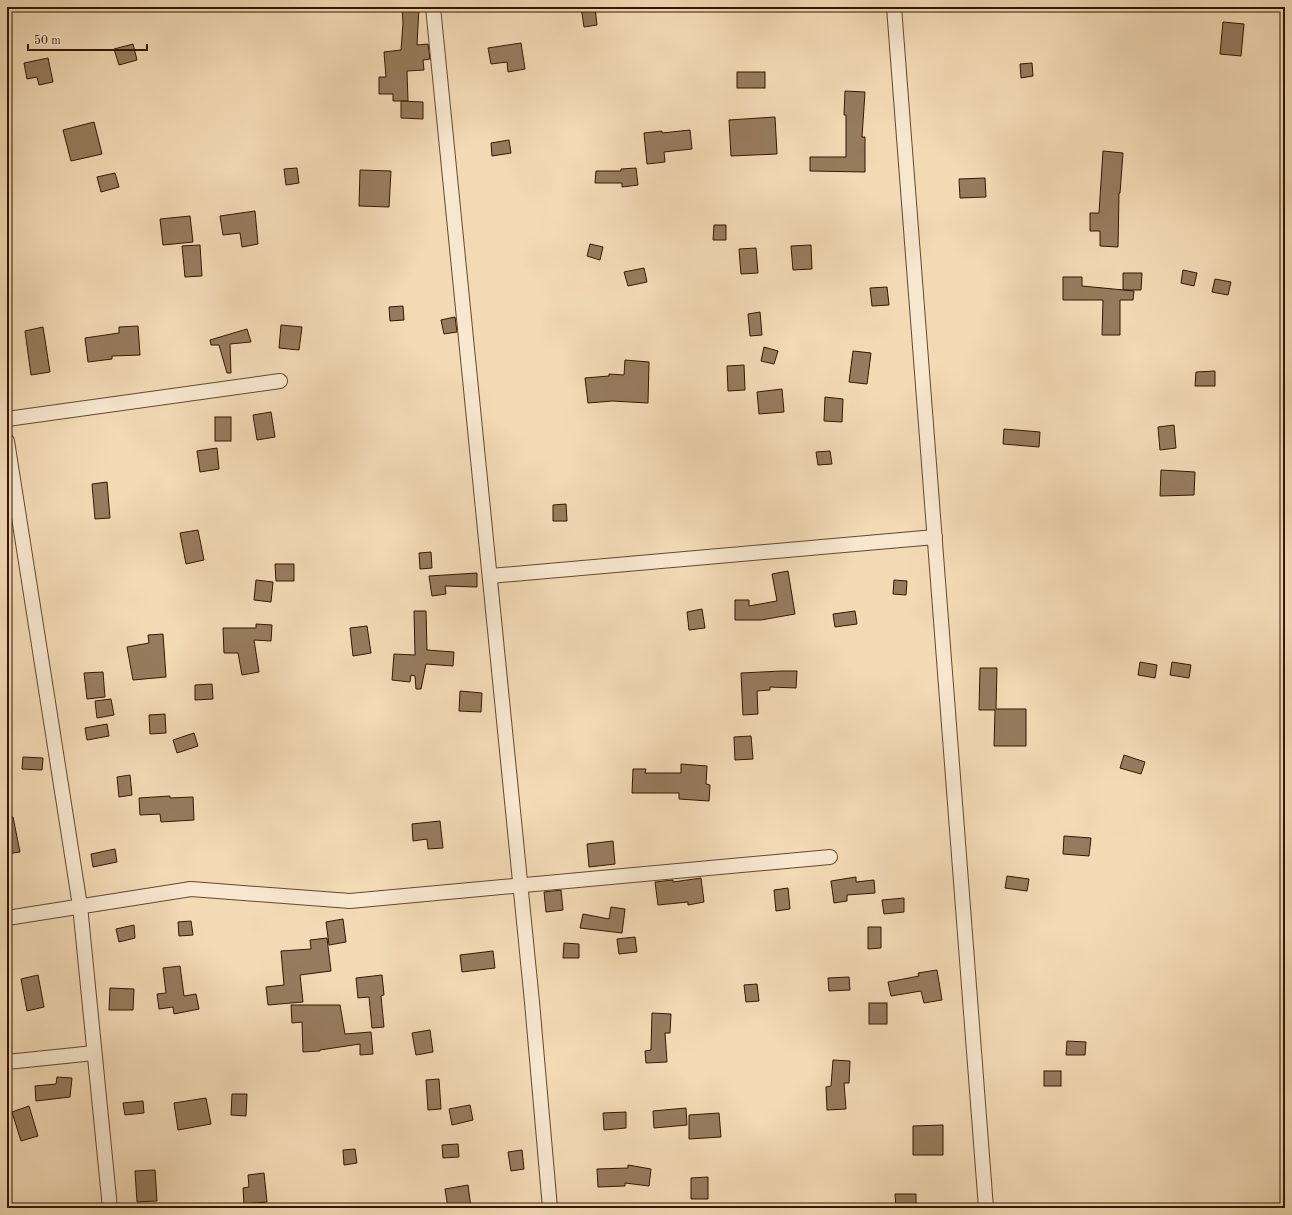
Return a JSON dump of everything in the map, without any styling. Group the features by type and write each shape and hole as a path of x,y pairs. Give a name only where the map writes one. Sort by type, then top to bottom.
{"street":[{"path":"433,7 521,886 550,1208"},
{"path":"894,7 986,1208"},
{"path":"7,419 280,381"},
{"path":"7,441 80,906 110,1208"},
{"path":"490,576 935,537"},
{"path":"7,918 191,889 350,901 830,857"},
{"path":"7,1062 94,1053"}],"building":[{"path":"402,7 419,7 417,45 428,44 430,59 423,60 424,70 407,71 408,101 393,101 393,94 379,94 379,77 386,77 384,52 401,50 403,23"},
{"path":"581,7 595,7 597,25 584,27"},
{"path":"1223,22 1244,24 1241,56 1220,54"},
{"path":"521,43 525,69 508,72 507,62 491,64 488,48"},
{"path":"133,44 137,60 119,65 114,49"},
{"path":"48,58 53,82 39,85 37,77 27,79 24,63"},
{"path":"1032,63 1033,76 1021,78 1020,64"},
{"path":"737,72 765,72 765,88 737,88"},
{"path":"845,91 865,92 862,137 865,137 865,172 810,171 810,157 846,157 846,115 844,115"},
{"path":"401,101 423,102 423,119 401,118"},
{"path":"775,117 777,154 731,156 729,120"},
{"path":"94,122 102,154 71,161 63,130"},
{"path":"690,130 692,149 664,152 665,162 647,164 644,133"},
{"path":"509,140 511,153 492,156 491,143"},
{"path":"1103,151 1123,153 1119,193 1118,247 1100,246 1100,231 1090,231 1090,213 1099,213"},
{"path":"297,168 299,183 286,185 284,169"},
{"path":"636,168 638,185 622,187 622,183 595,183 596,171 621,171 621,169"},
{"path":"360,170 391,171 389,207 359,206"},
{"path":"115,173 119,187 101,192 97,177"},
{"path":"985,178 986,197 960,198 959,179"},
{"path":"255,211 258,244 242,247 240,233 223,235 220,216"},
{"path":"190,216 193,242 163,245 160,219"},
{"path":"714,225 726,225 726,240 713,240"},
{"path":"590,244 603,247 600,260 587,256"},
{"path":"200,245 202,276 185,277 182,246"},
{"path":"811,245 812,269 793,270 791,246"},
{"path":"756,248 758,273 741,274 739,249"},
{"path":"644,268 647,282 628,286 624,272"},
{"path":"1183,270 1197,273 1194,286 1181,283"},
{"path":"1123,273 1142,273 1141,290 1123,290"},
{"path":"1063,277 1082,277 1082,286 1134,291 1133,300 1120,300 1120,335 1102,335 1103,300 1063,300"},
{"path":"1215,279 1231,282 1228,295 1212,292"},
{"path":"887,287 889,305 872,306 870,288"},
{"path":"403,306 404,320 390,321 389,307"},
{"path":"760,312 762,335 750,336 748,314"},
{"path":"455,317 457,332 444,334 441,320"},
{"path":"281,325 302,327 299,350 279,348"},
{"path":"138,326 140,355 112,356 112,359 88,362 85,338 119,333 119,327"},
{"path":"43,327 50,372 31,375 25,331"},
{"path":"247,329 251,342 230,344 231,373 227,373 219,345 211,345 210,340"},
{"path":"764,347 778,351 774,364 761,361"},
{"path":"853,351 871,353 867,384 849,382"},
{"path":"625,360 649,362 648,403 612,401 588,403 585,378 609,376 609,374 624,375"},
{"path":"744,365 745,390 728,391 727,366"},
{"path":"1215,371 1215,386 1195,386 1196,372"},
{"path":"782,389 784,412 759,414 757,392"},
{"path":"825,397 843,399 842,422 824,421"},
{"path":"271,412 275,437 257,440 253,415"},
{"path":"215,417 231,417 231,441 215,441"},
{"path":"1174,425 1176,448 1160,450 1158,427"},
{"path":"1004,429 1040,432 1039,447 1003,444"},
{"path":"217,448 219,469 200,472 197,451"},
{"path":"830,451 832,464 818,465 816,452"},
{"path":"1161,470 1195,472 1194,495 1160,496"},
{"path":"107,482 110,518 95,519 92,484"},
{"path":"566,504 567,521 553,521 553,505"},
{"path":"198,530 204,560 186,564 180,533"},
{"path":"431,552 432,568 420,569 419,553"},
{"path":"275,564 294,564 294,581 276,581"},
{"path":"788,571 795,614 761,620 735,620 735,600 749,600 749,606 777,601 772,574"},
{"path":"477,573 477,587 445,586 446,594 432,596 429,576"},
{"path":"256,580 273,582 271,602 254,600"},
{"path":"894,580 907,581 906,595 893,594"},
{"path":"702,609 705,628 689,630 687,612"},
{"path":"414,611 426,611 427,650 454,652 453,666 426,664 421,689 416,689 415,676 411,675 410,682 392,680 394,654 415,655"},
{"path":"855,611 857,624 835,627 833,614"},
{"path":"256,624 272,625 271,641 254,640 259,672 242,675 238,653 224,653 223,628 256,628"},
{"path":"367,626 371,653 353,656 350,628"},
{"path":"163,634 166,677 133,680 127,647 149,643 148,635"},
{"path":"1140,662 1157,665 1155,678 1138,675"},
{"path":"1172,662 1191,665 1189,678 1170,675"},
{"path":"980,668 997,668 996,709 1026,709 1026,746 994,746 995,710 979,710"},
{"path":"797,671 796,688 770,687 770,690 757,691 758,714 743,715 741,673"},
{"path":"103,672 105,697 87,699 84,673"},
{"path":"212,684 213,699 195,700 195,685"},
{"path":"460,691 482,693 481,712 459,711"},
{"path":"111,699 114,715 97,718 95,701"},
{"path":"165,714 166,733 150,734 149,715"},
{"path":"107,724 109,736 87,740 85,728"},
{"path":"194,733 198,746 177,753 173,740"},
{"path":"751,736 753,759 735,760 734,737"},
{"path":"1124,755 1145,762 1141,774 1120,768"},
{"path":"23,757 43,758 42,770 22,769"},
{"path":"681,764 707,766 706,784 710,785 709,801 679,799 679,793 632,793 633,769 646,769 645,773 681,773"},
{"path":"130,775 132,795 119,797 117,777"},
{"path":"170,796 170,798 193,797 194,820 161,822 160,814 140,815 139,798"},
{"path":"7,817 13,817 20,852 7,854"},
{"path":"440,821 443,848 428,849 427,839 413,841 412,824"},
{"path":"1064,836 1091,838 1089,856 1063,854"},
{"path":"613,841 615,864 589,867 587,844"},
{"path":"115,849 117,862 93,867 91,854"},
{"path":"1007,876 1029,879 1027,891 1005,888"},
{"path":"856,877 856,882 874,880 875,893 847,895 847,901 834,903 831,881"},
{"path":"701,878 704,902 688,905 688,902 658,905 655,882 673,880 673,882"},
{"path":"788,888 790,909 776,911 774,890"},
{"path":"561,890 563,910 546,912 544,892"},
{"path":"904,898 904,912 884,914 882,900"},
{"path":"611,907 625,909 622,933 580,928 583,914 609,919"},
{"path":"343,919 346,942 329,945 326,922"},
{"path":"191,921 193,935 179,936 178,922"},
{"path":"134,925 135,938 119,942 116,929"},
{"path":"868,927 881,927 881,948 868,949"},
{"path":"635,937 637,952 619,954 617,939"},
{"path":"327,938 331,971 300,975 303,1002 268,1005 266,987 284,985 281,951 311,949 310,940"},
{"path":"564,943 579,944 579,958 563,958"},
{"path":"493,951 495,968 462,972 460,955"},
{"path":"180,966 184,996 196,994 199,1009 174,1014 173,1007 159,1009 157,994 166,993 163,968"},
{"path":"937,970 942,1000 924,1003 921,991 891,996 888,982 919,976 918,973"},
{"path":"38,975 44,1007 27,1011 21,979"},
{"path":"382,975 384,995 381,996 384,1027 372,1028 369,997 358,998 356,978"},
{"path":"849,977 850,990 829,991 828,978"},
{"path":"757,984 759,1001 746,1002 744,985"},
{"path":"110,988 134,989 133,1010 109,1010"},
{"path":"869,1003 887,1003 887,1024 869,1024"},
{"path":"291,1005 340,1005 345,1034 371,1032 373,1054 360,1055 360,1044 320,1051 303,1052 302,1022 292,1023"},
{"path":"652,1013 671,1014 670,1033 665,1033 667,1062 646,1063 645,1051 651,1050"},
{"path":"430,1030 433,1052 416,1055 412,1033"},
{"path":"1067,1041 1086,1042 1085,1055 1066,1055"},
{"path":"833,1060 850,1061 849,1083 844,1083 846,1109 827,1110 826,1087 831,1086"},
{"path":"1044,1071 1061,1071 1061,1086 1044,1086"},
{"path":"57,1077 72,1078 70,1097 36,1101 35,1086 56,1084"},
{"path":"439,1079 441,1109 428,1110 426,1080"},
{"path":"232,1094 247,1094 246,1116 231,1115"},
{"path":"206,1098 211,1124 178,1130 174,1103"},
{"path":"143,1101 144,1113 125,1115 123,1103"},
{"path":"470,1105 473,1120 452,1125 449,1109"},
{"path":"29,1106 38,1136 21,1141 12,1112"},
{"path":"686,1108 687,1125 654,1128 653,1111"},
{"path":"626,1112 626,1128 604,1130 603,1113"},
{"path":"719,1113 721,1137 689,1139 689,1115"},
{"path":"943,1125 943,1155 913,1155 913,1126"},
{"path":"458,1144 459,1157 443,1158 442,1145"},
{"path":"355,1149 357,1163 344,1165 343,1150"},
{"path":"522,1150 524,1169 511,1171 508,1152"},
{"path":"628,1165 651,1169 649,1186 625,1183 625,1186 598,1187 597,1169 628,1168"},
{"path":"155,1170 157,1201 137,1202 135,1171"},
{"path":"264,1173 267,1202 244,1204 243,1188 249,1187 248,1175"},
{"path":"708,1177 708,1199 691,1199 691,1178"},
{"path":"468,1185 471,1208 448,1208 445,1189"},
{"path":"895,1194 916,1194 916,1208 896,1208"}]}
